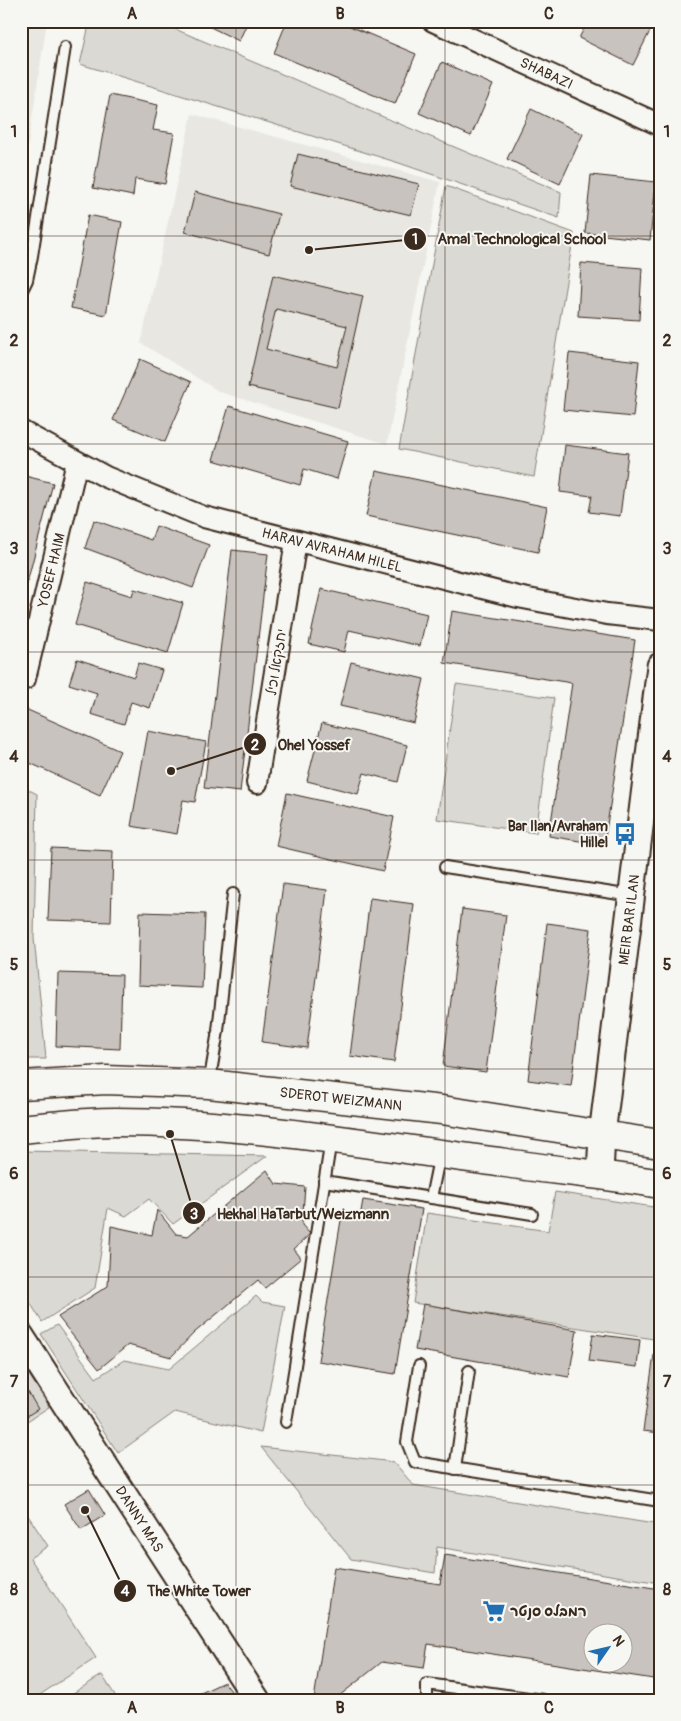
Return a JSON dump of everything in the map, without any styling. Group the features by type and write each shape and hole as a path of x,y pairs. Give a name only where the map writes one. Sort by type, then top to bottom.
{"main road":[{"name":"SDEROT WEIZMANN","path":"21,1085 106,1080 209,1084 442,1110 660,1144"},
{"path":"21,1129 114,1122 185,1124 331,1139 507,1164 600,1174 660,1184"}],"street":[{"name":"SHABAZI","path":"432,21 660,125"},
{"name":"HARAV AVRAHAM HILEL","path":"21,432 106,477 204,517 518,597 607,614 660,620"},
{"name":"YOSEF HAIM","path":"25,679 77,462"},
{"name":"יחזקאל וכיל","path":"257,783 296,541"},
{"name":"MEIR BAR ILAN","path":"600,1174 602,1135 632,896 652,798 660,666"},
{"name":"DANNY MAS","path":"21,1336 257,1700"}],"lane":[{"path":"21,292 27,280 32,256 65,48"},
{"path":"445,867 632,896"},
{"path":"209,1084 218,1031 233,894"},
{"path":"286,1422 331,1139"},
{"path":"432,1198 440,1153"},
{"path":"324,1181 532,1214"},
{"path":"419,1366 407,1442 416,1462 660,1501"},
{"path":"455,1469 469,1370"},
{"path":"428,1700 427,1684 543,1700"}],"shaded area":[{"path":"21,21 47,21 21,190"},
{"path":"90,21 156,21 561,192 559,218 399,163 80,64"},
{"path":"192,114 440,182 387,444 220,392 141,343"},
{"path":"446,186 574,233 534,477 399,449"},
{"path":"456,684 554,698 536,833 437,819"},
{"path":"21,786 37,794 34,938 46,1059 21,1059"},
{"path":"21,1151 267,1156 173,1224 149,1199 126,1216 108,1208 95,1288 42,1322 21,1288"},
{"path":"555,1192 660,1208 660,1300 654,1339 413,1303 427,1213 548,1231"},
{"path":"256,1296 262,1302 285,1306 261,1433 175,1412 118,1453 41,1334 57,1325 96,1378 124,1360 169,1369"},
{"path":"21,1361 49,1407 21,1425"},
{"path":"261,1447 394,1462 413,1485 660,1525 660,1583 437,1547 435,1573 351,1559"},
{"path":"21,1505 48,1546 30,1558 96,1658 32,1700 21,1700"},
{"path":"102,1675 118,1700 62,1700"}],"building":[{"path":"198,21 248,21 239,41"},
{"path":"287,21 338,21 416,54 395,104 274,53"},
{"path":"588,21 660,21 660,26 654,23 633,65 579,38"},
{"path":"442,62 493,85 471,136 419,113"},
{"path":"110,95 158,105 153,130 174,133 165,184 135,179 133,196 93,188"},
{"path":"531,109 583,134 560,184 507,159"},
{"path":"298,154 419,184 411,215 290,186"},
{"path":"591,175 656,182 650,240 585,233"},
{"path":"195,192 279,214 269,254 185,232"},
{"path":"88,215 122,222 106,315 71,308"},
{"path":"581,263 642,268 639,320 578,316"},
{"path":"273,275 363,296 338,408 248,387","holes":["276,309 347,326 337,367 266,349"]},
{"path":"569,353 639,361 633,417 563,410"},
{"path":"140,359 191,382 165,442 113,420"},
{"path":"229,406 348,441 337,479 304,469 300,485 213,460"},
{"path":"565,445 628,453 620,516 589,512 592,496 560,492"},
{"path":"376,471 547,507 538,552 366,516"},
{"path":"21,475 53,483 21,606"},
{"path":"94,520 151,540 156,526 209,545 193,588 85,548"},
{"path":"232,550 268,554 240,792 204,788"},
{"path":"87,582 132,596 134,589 183,603 168,653 75,625"},
{"path":"321,589 427,614 420,646 349,630 344,652 309,644"},
{"path":"452,611 635,640 604,845 549,836 572,683 444,663"},
{"path":"77,659 134,677 138,663 162,670 150,708 131,702 124,724 91,714 97,693 69,684"},
{"path":"351,662 424,679 414,723 340,706"},
{"path":"21,707 120,751 100,795 21,759"},
{"path":"322,723 407,745 398,782 364,773 358,794 307,781"},
{"path":"148,731 206,742 195,802 183,800 177,834 131,826"},
{"path":"287,793 394,817 383,871 276,846"},
{"path":"51,848 113,851 111,922 48,920"},
{"path":"283,884 327,890 307,1048 262,1042"},
{"path":"370,898 414,904 394,1062 350,1056"},
{"path":"462,909 506,915 486,1072 443,1066"},
{"path":"140,912 205,914 202,988 138,985"},
{"path":"547,923 591,929 571,1086 528,1080"},
{"path":"58,973 122,975 120,1049 56,1046"},
{"path":"267,1170 276,1184 305,1187 302,1225 310,1234 294,1249 301,1258 265,1288 258,1280 194,1333 171,1357 128,1345 99,1369 58,1317 108,1286 111,1226 152,1235 157,1210 176,1234 188,1236"},
{"path":"363,1200 422,1209 395,1374 318,1361 342,1214 360,1217"},
{"path":"423,1304 577,1330 569,1377 415,1350"},
{"path":"660,1313 660,1433 643,1431"},
{"path":"593,1334 640,1340 637,1367 589,1361"},
{"path":"28,1392 38,1409 27,1416 21,1406 21,1396"},
{"path":"660,1447 660,1485 655,1484"},
{"path":"89,1489 105,1515 81,1530 64,1504"},
{"name":"רמבלס סנטר","path":"445,1555 660,1589 660,1680 621,1674 634,1674 634,1624 584,1624 584,1668 428,1644 424,1668 382,1662 334,1700 314,1700 334,1567 440,1584"},
{"path":"224,1682 238,1700 186,1700"}],"place":[{"name":"Amal Technological School","path":"309,250"},
{"name":"Ohel Yossef","path":"171,771"},
{"name":"Bar Ilan/Avraham Hillel","path":"625,834"},
{"name":"Hekhal HaTarbut/Weizmann","path":"170,1134"},
{"name":"The White Tower","path":"85,1510"},
{"name":"רמבלס סנטר","path":"494,1611"}]}
